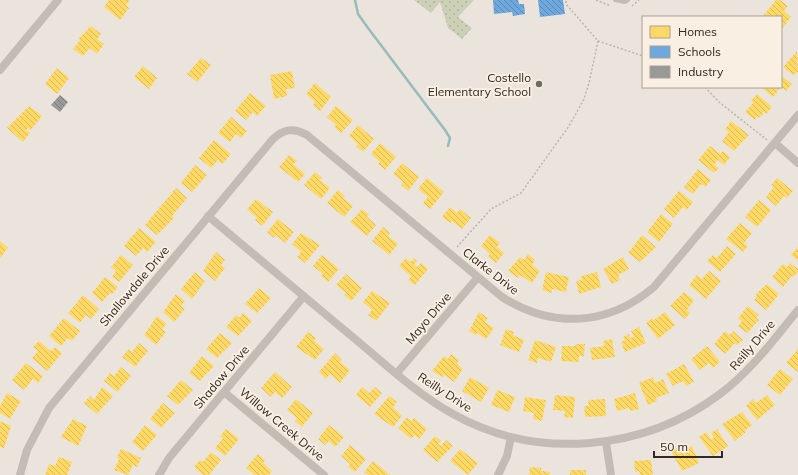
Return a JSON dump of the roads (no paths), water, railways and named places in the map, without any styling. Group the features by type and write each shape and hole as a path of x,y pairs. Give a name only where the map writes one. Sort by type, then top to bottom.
{"street":[{"path":"0,70 58,0"},
{"name":"Clarke Drive","path":"290,129 307,135 502,297 519,308 542,316 556,318 586,318 621,309 642,296 661,280 772,142 798,115"},
{"name":"Shallowdale Drive","path":"20,475 27,450 49,408 272,140 282,132 290,129"},
{"path":"772,142 798,163"},
{"name":"Reilly Drive","path":"208,216 423,395 454,415 511,437 561,444 606,442 632,437 660,428 690,414 712,400 748,370 798,310"},
{"name":"Mayo Drive","path":"397,373 478,277"},
{"name":"Shadow Drive","path":"159,475 169,458 304,296"},
{"name":"Willow Creek Drive","path":"224,392 324,475"},
{"path":"498,475 507,456 511,437"},
{"path":"606,442 611,475"}],"lane":[{"path":"615,0 625,2 628,0"}],"waterway":[{"path":"355,0 358,14 445,130 450,138 448,146"}],"place":[{"name":"Costello Elementary School","path":"539,84"}]}
